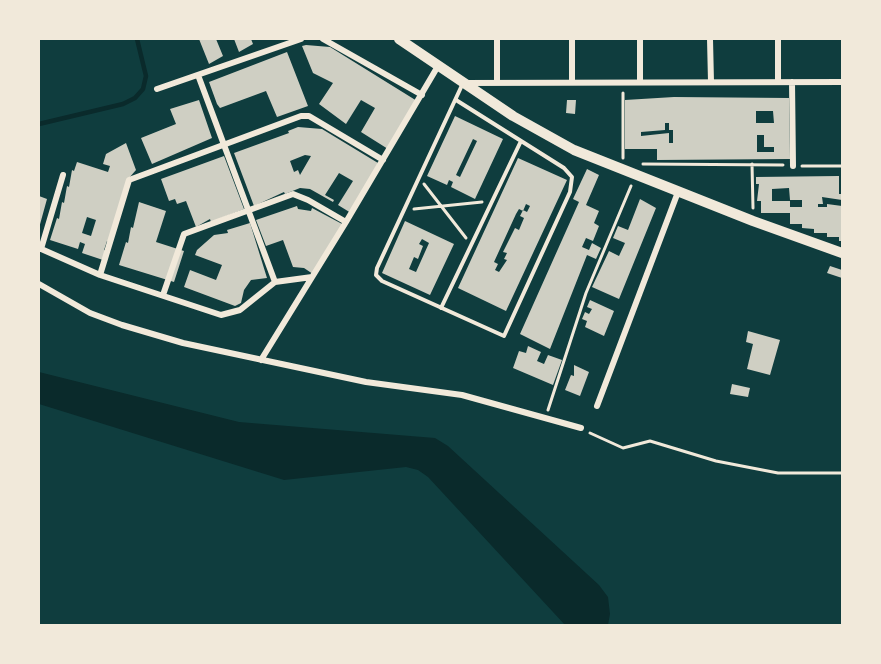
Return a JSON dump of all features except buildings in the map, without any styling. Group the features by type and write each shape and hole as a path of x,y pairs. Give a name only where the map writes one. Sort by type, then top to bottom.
{"main road":[{"path":"399,39 540,133 606,164 635,170 678,192 842,253"}],"street":[{"path":"157,89 301,39"},
{"path":"323,39 422,95"},
{"path":"497,39 497,82"},
{"path":"572,39 572,82"},
{"path":"640,39 640,82"},
{"path":"710,39 711,82"},
{"path":"778,39 778,82"},
{"path":"261,360 438,66"},
{"path":"198,75 275,282"},
{"path":"792,82 793,165"},
{"path":"463,83 842,82"},
{"path":"100,275 129,180 222,144 309,116 383,160"},
{"path":"63,175 40,249 100,275 221,315 240,310 275,282 312,277"},
{"path":"597,406 678,192"},
{"path":"163,295 184,234 293,194 346,222"},
{"path":"39,284 90,313 183,343 366,382 452,393 580,428"}],"lane":[{"path":"456,100 564,168 572,177 570,192 504,336 382,281 376,275 377,268 463,83"},
{"path":"441,308 522,141"}],"path":[{"path":"606,164 623,164 623,82"},
{"path":"752,164 753,221"},
{"path":"545,418 586,293 635,170 752,164 842,165"},
{"path":"419,178 472,244"},
{"path":"404,210 493,200"},
{"path":"580,428 623,448 650,441 716,461 778,473 842,473"}],"water":[{"path":"39,372 239,422 435,438 448,446 599,585 608,597 610,614 608,625 565,625 428,477 418,470 406,467 284,480 39,404"}],"waterway":[{"path":"39,124 123,104 135,98 143,89 146,76 137,39"}]}
